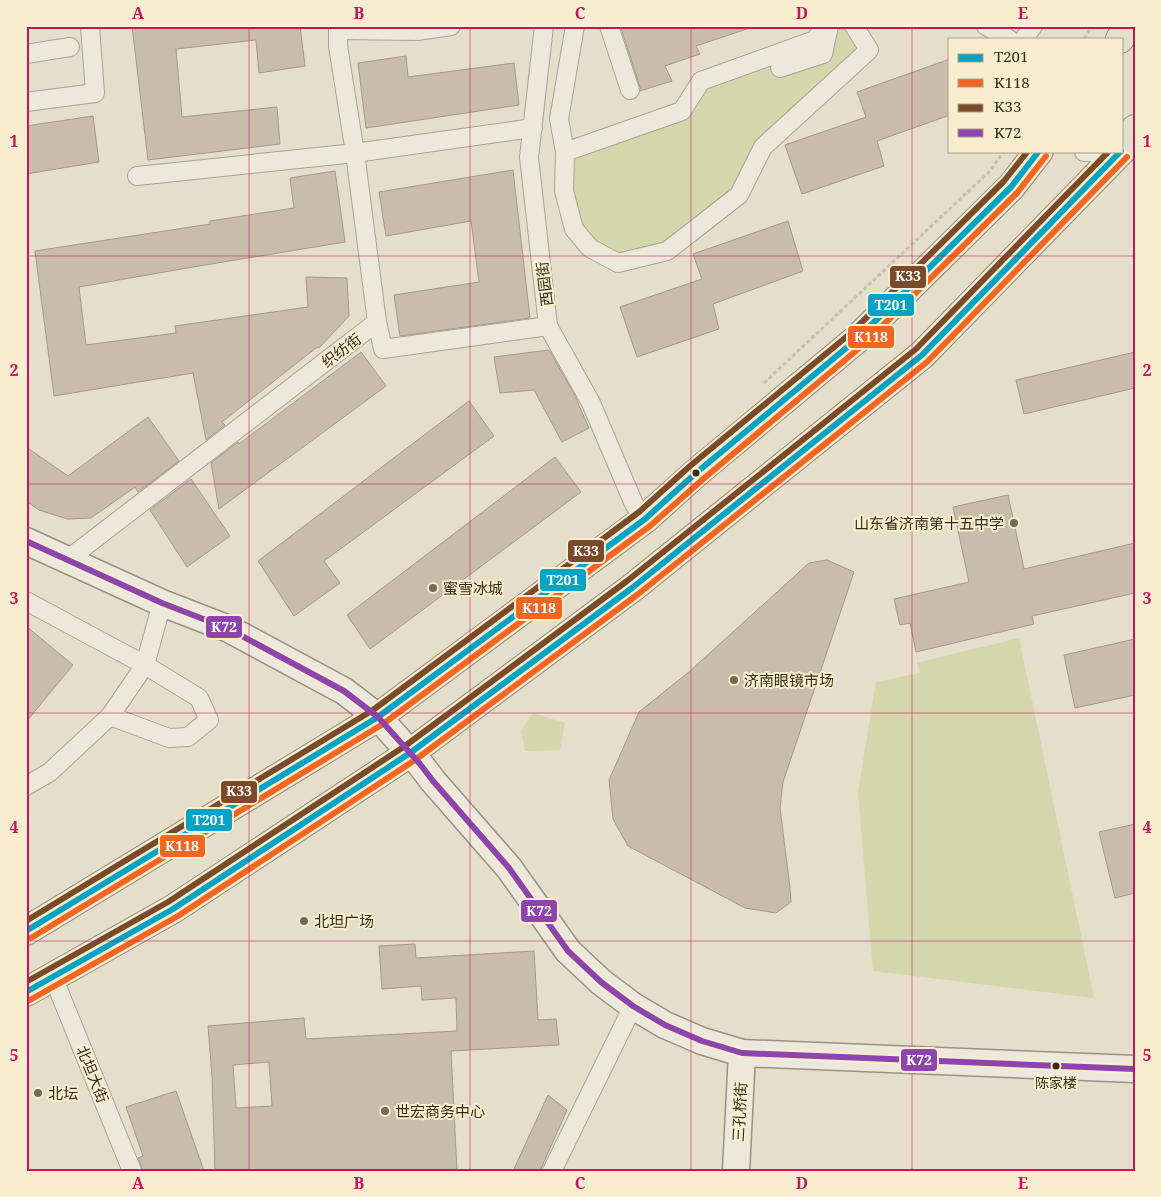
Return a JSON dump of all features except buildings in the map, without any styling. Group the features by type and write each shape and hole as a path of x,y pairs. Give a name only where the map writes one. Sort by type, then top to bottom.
{"main road":[{"path":"1121,38 1128,26"},
{"path":"26,931 378,717 645,519 696,473 857,339 1011,187 1039,152"},
{"path":"26,992 173,909 410,754 632,588 922,355 1116,152"},
{"path":"26,541 162,603 229,629 359,701 378,717 509,868 568,951 601,982 633,1006 665,1025 702,1041 742,1053 1135,1069"},
{"name":"三孔桥街","path":"736,1171 742,1053"}],"street":[{"path":"26,102 95,93 90,26"},
{"path":"451,26 417,31 338,28 338,46 355,153 377,322 383,349 548,326"},
{"name":"西园街","path":"544,26 529,157 548,326 591,403 634,504 645,519"},
{"path":"575,26 559,119 565,152 564,191 574,229 590,248 618,263 667,251 739,195 763,148 869,50 854,26"},
{"path":"609,26 630,90"},
{"path":"565,152 682,111 702,82 815,40 825,26"},
{"path":"780,68 823,54 829,26"},
{"path":"986,26 1007,38"},
{"path":"1025,38 1033,26"},
{"path":"26,54 70,47"},
{"path":"137,176 355,153 533,128"},
{"path":"1084,152 1106,152"},
{"name":"织纺街","path":"68,560 377,322"},
{"path":"26,601 145,665 199,698 209,720 188,737 169,738 110,716"},
{"path":"26,786 50,772 110,716 145,665 162,603"},
{"name":"北坦大街","path":"53,977 132,1171"},
{"path":"552,1171 633,1006"}],"path":[{"path":"1085,38 1092,26"},
{"path":"758,390 989,172 1003,152"}],"green space":[{"path":"825,26 854,26 869,50 763,147 739,195 667,251 618,263 574,229 565,152 682,111 701,81"},
{"path":"1019,638 1094,998 873,971 858,792 876,682 920,673 917,663"},
{"path":"533,713 565,723 560,750 525,751 521,731"}],"transit line":[{"name":"K33","path":"26,921 373,710 639,512 690,466 851,333 1004,181 1027,152"},
{"name":"T201","path":"26,931 378,717 645,519 696,473 857,339 1011,187 1038,152"},
{"name":"K33","path":"26,982 168,902 405,746 627,581 916,349 1108,152"},
{"name":"T201","path":"26,992 173,909 410,753 632,588 922,355 1120,152"},
{"name":"K118","path":"31,938 383,724 650,526 863,345 1017,193 1046,156"},
{"name":"K118","path":"30,1000 178,916 415,760 637,595 927,362 1127,157"},
{"name":"K72","path":"26,541 162,603 229,629 344,691 378,717 420,764 509,868 568,951 601,982 633,1006 665,1025 702,1041 742,1053 1135,1069"}],"place":[{"name":"山东省济南第十五中学","path":"1014,523"},
{"name":"蜜雪冰城","path":"433,588"},
{"name":"济南眼镜市场","path":"734,680"},
{"name":"北坦广场","path":"304,921"},
{"name":"陈家楼","path":"1056,1066"},
{"name":"北坛","path":"38,1093"},
{"name":"世宏商务中心","path":"385,1111"}]}
